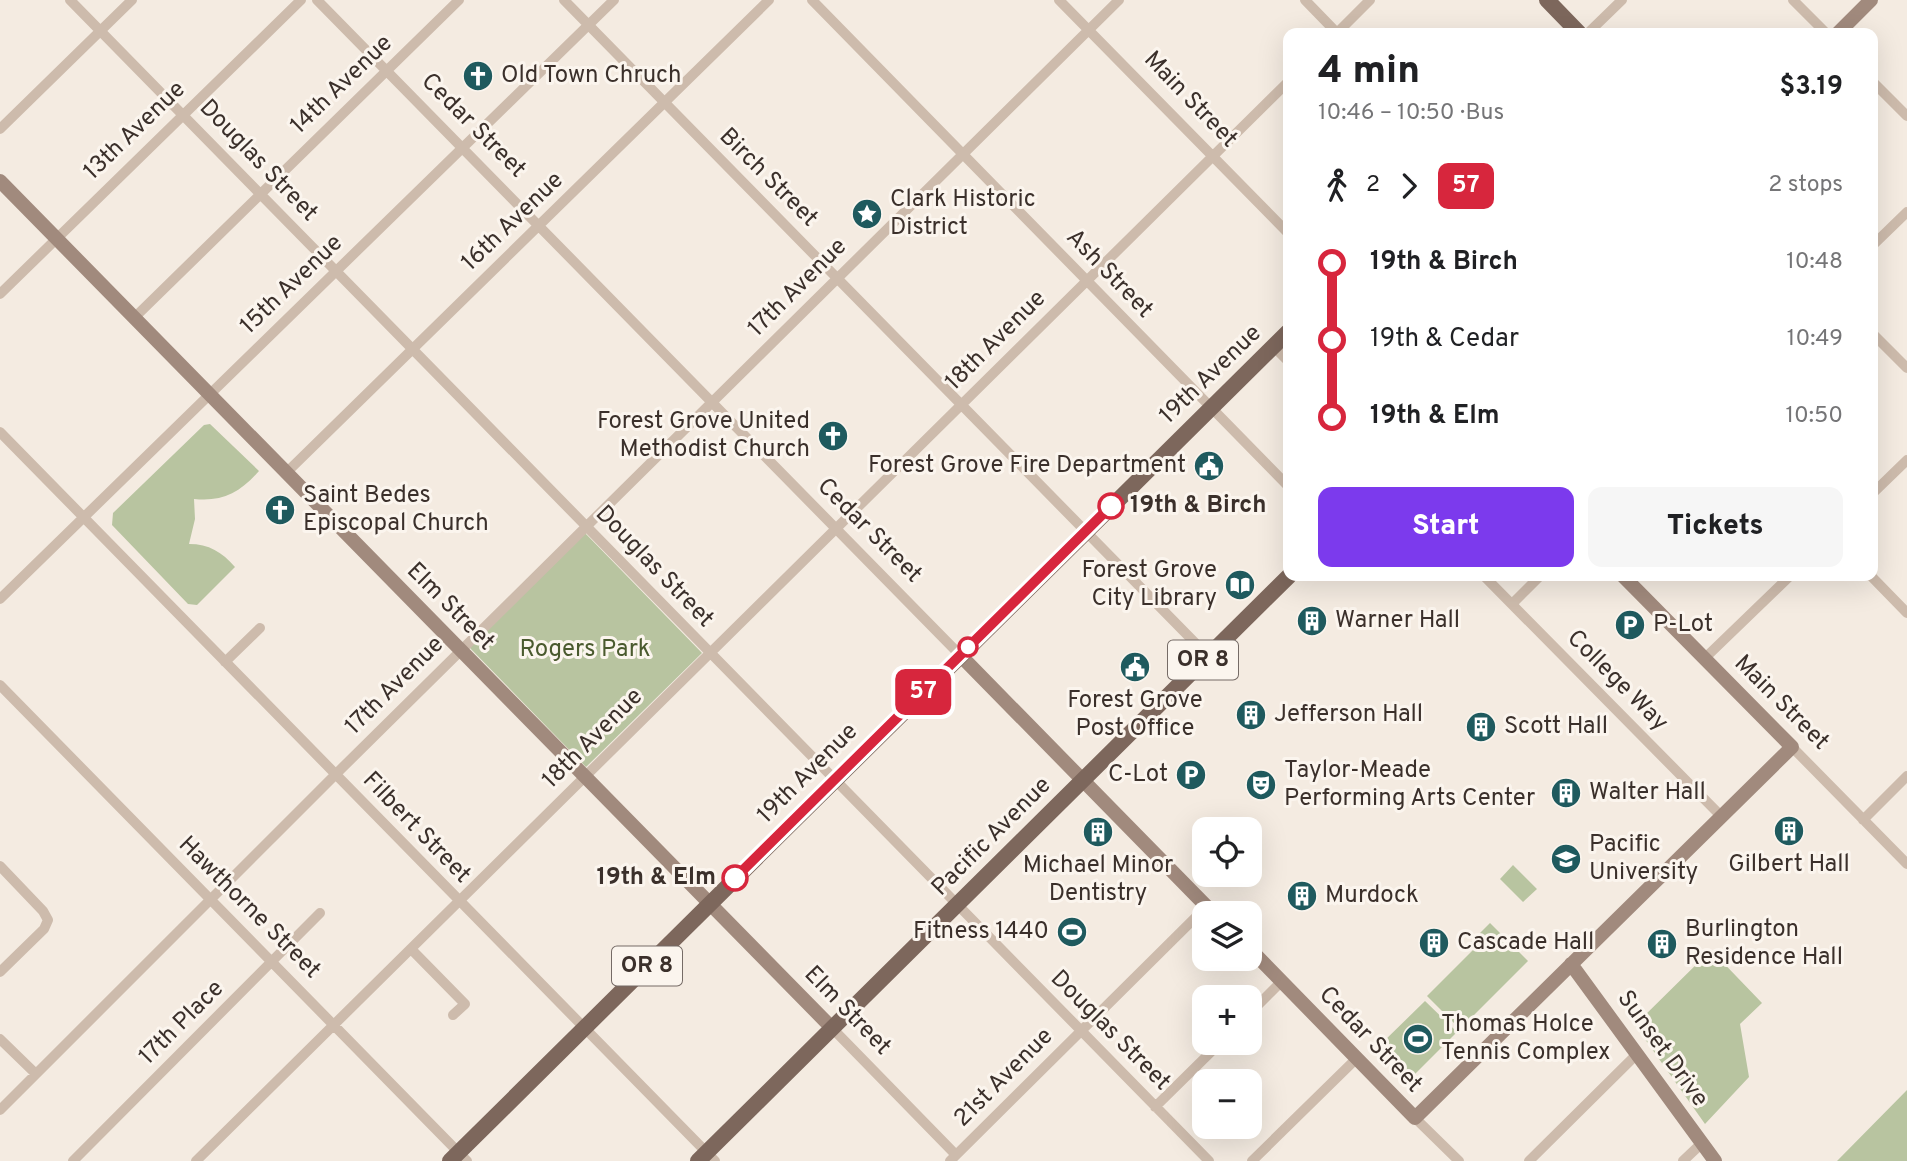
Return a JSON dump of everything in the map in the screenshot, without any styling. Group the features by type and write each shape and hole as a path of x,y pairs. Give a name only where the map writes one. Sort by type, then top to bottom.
{"main road":[{"path":"1546,0 1574,28"},
{"name":"19th Avenue","path":"458,1158 585,1027 1283,337"},
{"name":"Pacific Avenue","path":"706,1158 832,1028 1284,581"}],"street":[{"name":"Douglas Street","path":"69,0 1209,1161"},
{"path":"0,129 132,0"},
{"name":"13th Avenue","path":"0,293 301,0"},
{"name":"Cedar Street","path":"317,0 1202,901"},
{"name":"14th Avenue","path":"134,318 459,0"},
{"name":"Birch Street","path":"564,0 1208,656"},
{"name":"15th Avenue","path":"0,599 614,0"},
{"name":"16th Avenue","path":"286,473 769,0"},
{"name":"Ash Street","path":"812,0 1283,481"},
{"name":"Main Street","path":"1059,0 1283,228"},
{"name":"17th Avenue","path":"0,1110 1119,0"},
{"path":"1305,0 1332,28"},
{"path":"1342,28 1370,0"},
{"path":"1593,28 1622,0"},
{"path":"1793,0 1821,28"},
{"path":"1843,28 1871,0"},
{"path":"1878,86 1907,116"},
{"name":"18th Avenue","path":"197,1161 1283,87"},
{"name":"Elm Street","path":"0,181 832,1028 953,1158"},
{"path":"1878,240 1907,212"},
{"path":"1878,339 1907,369"},
{"path":"1273,346 1283,356"},
{"name":"Filbert Street","path":"0,432 459,902 585,1027 706,1158"},
{"path":"1878,488 1907,460"},
{"name":"College Way","path":"1488,581 1721,816"},
{"path":"1512,604 1535,581"},
{"name":"Main Street","path":"1628,581 1907,864"},
{"path":"1705,659 1785,581"},
{"path":"1876,581 1907,612"},
{"path":"225,662 261,628"},
{"name":"Hawthorne Street","path":"0,685 274,962 458,1158"},
{"path":"1415,1118 1792,747"},
{"path":"1864,820 1907,776"},
{"path":"0,866 43,911 48,920 44,929 0,972"},
{"name":"17th Place","path":"73,1161 320,913"},
{"name":"21st Avenue","path":"953,1158 1080,1031 1192,928"},
{"path":"411,949 465,1004 453,1015"},
{"name":"Cedar Street","path":"1262,962 1459,1161"},
{"name":"Sunset Drive","path":"1572,964 1715,1161"},
{"path":"1262,1001 1281,982"},
{"path":"0,1039 36,1074"},
{"path":"1529,1161 1637,1054"},
{"path":"1156,1107 1208,1055"},
{"path":"1252,1161 1357,1058"},
{"path":"1683,1161 1702,1143"}],"green space":[{"path":"210,424 259,471 245,485 230,494 213,499 194,499 195,519 189,544 203,545 215,550 235,567 197,605 188,604 112,525 113,513 204,425"},
{"name":"Rogers Park","path":"585,533 702,653 586,767 469,647"},
{"path":"1513,865 1537,889 1523,902 1500,879"},
{"path":"1490,923 1528,961 1460,1029 1427,996 1476,947 1471,942"},
{"path":"1711,950 1762,1003 1740,1024 1749,1077 1705,1124 1635,1025"},
{"name":"Thomas Holce Tennis Complex","path":"1425,1001 1457,1032 1412,1077 1380,1045"},
{"path":"1907,1090 1907,1161 1837,1161"}],"bus line":[{"name":"57","path":"735,878 1111,506"}],"place":[{"name":"Old Town Chruch","path":"478,76"},
{"name":"Clark Historic District","path":"867,214"},
{"name":"Forest Grove United Methodist Church","path":"833,436"},
{"name":"Forest Grove Fire Department","path":"1209,466"},
{"name":"19th & Birch","path":"1111,506"},
{"name":"Saint Bedes Episcopal Church","path":"280,510"},
{"name":"Forest Grove City Library","path":"1240,585"},
{"name":"Warner Hall","path":"1312,621"},
{"name":"P-Lot","path":"1630,625"},
{"name":"Forest Grove Post Office","path":"1135,667"},
{"name":"Jefferson Hall","path":"1251,715"},
{"name":"Scott Hall","path":"1481,727"},
{"name":"C-Lot","path":"1191,775"},
{"name":"Taylor-Meade Performing Arts Center","path":"1261,785"},
{"name":"Walter Hall","path":"1566,793"},
{"name":"Gilbert Hall","path":"1789,831"},
{"name":"Michael Minor Dentistry","path":"1098,832"},
{"name":"Pacific University","path":"1566,859"},
{"name":"19th & Elm","path":"735,878"},
{"name":"Murdock","path":"1302,896"},
{"name":"Fitness 1440","path":"1072,932"},
{"name":"Cascade Hall","path":"1434,943"},
{"name":"Burlington Residence Hall","path":"1662,944"},
{"name":"Thomas Holce Tennis Complex","path":"1418,1039"}]}
